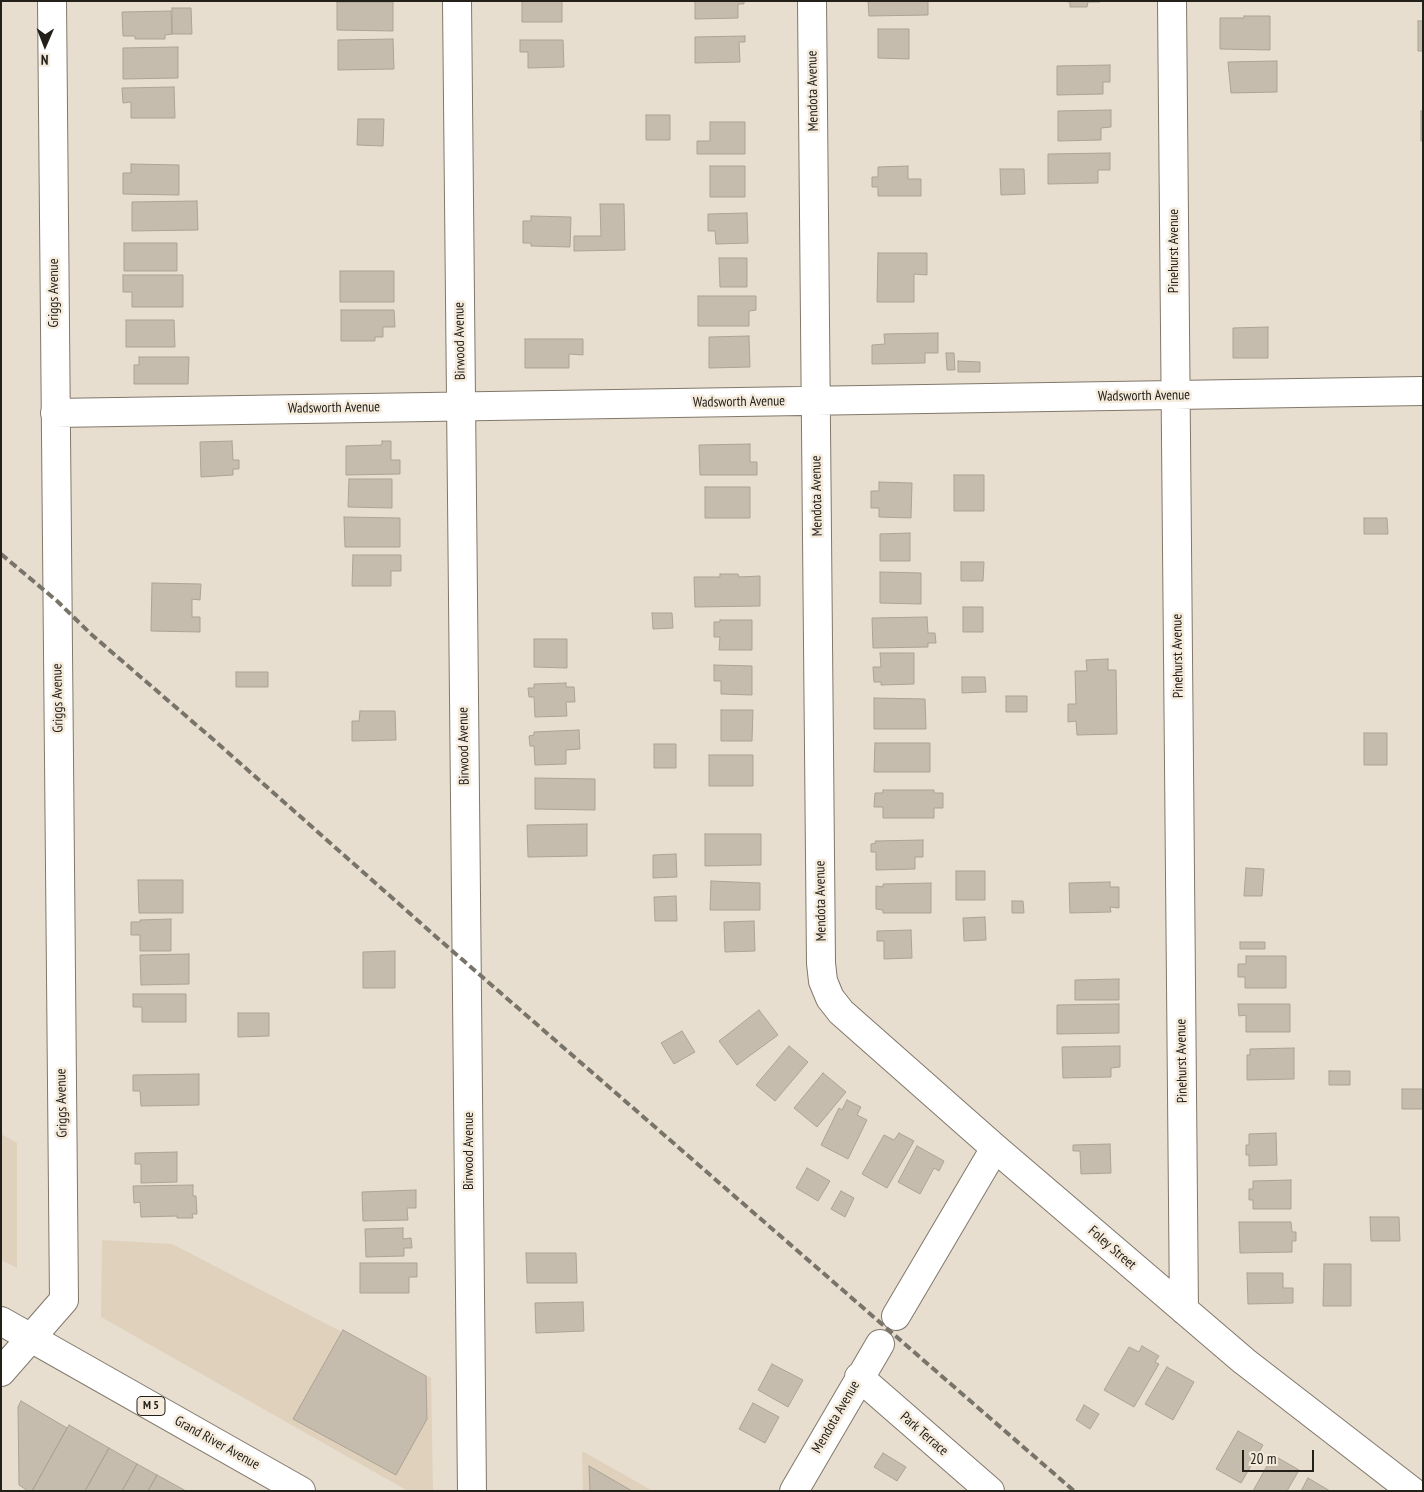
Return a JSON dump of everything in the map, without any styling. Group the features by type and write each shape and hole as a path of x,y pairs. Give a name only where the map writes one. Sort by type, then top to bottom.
{"street":[{"name":"Griggs Avenue","path":"1,1372 64,1300 52,1"},
{"name":"Birwood Avenue","path":"457,1 472,1491"},
{"name":"Mendota Avenue","path":"812,1 821,963 827,990"},
{"name":"Pinehurst Avenue","path":"1172,1 1184,1310"},
{"name":"Wadsworth Avenue","path":"55,413 1423,391"},
{"name":"Foley Street","path":"827,990 830,998 841,1012 995,1148 1184,1310 1244,1361 1412,1491"},
{"path":"896,1316 995,1148"},
{"name":"Grand River Avenue","path":"1,1321 301,1491"},
{"name":"Mendota Avenue","path":"794,1491 880,1344"},
{"name":"Park Terrace","path":"859,1377 990,1491"}],"shaded area":[{"path":"1,1134 17,1143 17,1268 1,1260"},
{"path":"102,1240 172,1244 431,1378 433,1491 408,1491 101,1317"},
{"path":"582,1451 653,1491 583,1491"}],"building":[{"path":"522,1 562,1 562,22 522,22"},
{"path":"695,1 744,1 744,4 738,4 738,18 695,19"},
{"path":"868,1 928,1 928,15 869,16"},
{"path":"1060,1 1100,2 1088,2 1087,7 1070,7 1070,2"},
{"path":"337,2 393,2 393,31 337,30"},
{"path":"172,8 191,8 192,34 172,34"},
{"path":"171,11 172,34 165,35 165,39 135,39 135,36 123,36 122,12"},
{"path":"1244,16 1270,16 1270,50 1220,49 1220,18 1244,18"},
{"path":"1418,21 1423,21 1423,51 1418,51"},
{"path":"878,29 909,29 909,59 878,58"},
{"path":"745,36 745,42 739,42 740,62 695,63 695,37"},
{"path":"393,39 394,69 338,70 338,40"},
{"path":"520,40 563,40 564,67 528,68 528,52 520,52"},
{"path":"178,47 178,78 123,79 123,48"},
{"path":"1277,61 1277,92 1231,93 1228,62"},
{"path":"1110,65 1110,82 1103,82 1103,94 1057,95 1057,66"},
{"path":"174,87 175,118 131,118 131,102 123,103 122,88"},
{"path":"1111,110 1111,127 1101,128 1101,140 1058,141 1058,111"},
{"path":"1421,111 1423,111 1423,141 1421,141"},
{"path":"646,115 670,115 670,140 646,140"},
{"path":"358,119 384,119 383,146 357,145"},
{"path":"710,122 745,122 745,154 697,154 697,141 710,141"},
{"path":"1110,153 1110,170 1098,170 1098,183 1048,184 1048,154"},
{"path":"131,164 179,165 179,195 123,194 123,173 131,173"},
{"path":"710,166 745,166 745,197 710,197"},
{"path":"908,166 908,179 921,179 921,196 878,196 878,187 872,187 872,177 878,177 878,167"},
{"path":"1000,169 1024,169 1025,194 1001,195"},
{"path":"197,201 198,230 132,231 132,202"},
{"path":"600,204 624,204 625,250 574,251 574,236 601,236"},
{"path":"747,213 748,243 716,244 715,231 708,231 708,214"},
{"path":"531,216 571,217 570,247 531,246 531,243 523,243 523,221 531,221"},
{"path":"124,243 177,243 177,271 124,271"},
{"path":"878,253 927,253 927,275 914,274 914,302 877,302"},
{"path":"719,258 747,258 747,287 720,287"},
{"path":"340,271 394,271 394,302 340,302"},
{"path":"123,275 183,275 183,307 132,307 132,292 123,292"},
{"path":"698,296 756,296 756,310 749,311 749,326 698,326"},
{"path":"341,310 394,310 395,327 383,327 383,337 375,337 375,341 341,341"},
{"path":"126,320 174,320 175,347 126,347"},
{"path":"1268,327 1268,358 1233,358 1233,328"},
{"path":"938,333 938,353 925,353 925,363 872,364 872,345 885,344 884,334"},
{"path":"749,336 750,367 709,368 709,337"},
{"path":"525,339 583,339 583,355 569,354 569,368 525,368"},
{"path":"946,353 954,353 955,370 947,370"},
{"path":"139,357 189,357 188,384 134,384 134,365 139,365"},
{"path":"958,361 980,362 980,372 958,372"},
{"path":"232,441 233,460 239,460 239,469 233,469 233,475 201,477 200,442"},
{"path":"382,441 391,441 391,460 400,460 400,474 346,475 346,446 382,445"},
{"path":"750,444 750,462 757,462 757,475 700,475 699,445"},
{"path":"954,475 984,475 984,511 954,511"},
{"path":"349,479 392,479 392,508 348,507"},
{"path":"879,482 912,483 911,518 879,517 879,508 871,508 871,491 879,491"},
{"path":"705,487 750,487 750,518 705,518"},
{"path":"344,517 400,518 400,547 345,547"},
{"path":"1364,518 1387,518 1388,534 1364,534"},
{"path":"910,533 910,561 880,561 880,534"},
{"path":"353,555 401,555 401,571 391,571 391,586 352,586"},
{"path":"961,562 984,562 983,581 961,581"},
{"path":"880,572 921,573 921,604 880,603"},
{"path":"720,574 738,574 739,577 760,576 760,606 695,607 694,577 720,577"},
{"path":"152,583 201,584 200,600 192,599 192,617 200,617 200,632 151,631"},
{"path":"963,607 983,607 983,632 963,632"},
{"path":"652,613 672,613 673,628 653,629"},
{"path":"927,617 928,633 935,633 936,643 928,643 928,647 873,648 872,618"},
{"path":"720,620 752,620 752,650 719,650 720,637 714,637 714,622 720,622"},
{"path":"534,639 567,639 567,668 534,667"},
{"path":"880,653 914,653 914,684 881,685 881,682 874,682 873,667 881,667"},
{"path":"1108,659 1108,670 1116,670 1117,734 1077,735 1076,721 1068,722 1068,704 1076,704 1075,671 1087,671 1086,660"},
{"path":"714,665 752,666 752,695 721,694 721,681 714,681"},
{"path":"236,672 268,672 268,687 236,687"},
{"path":"962,677 985,677 986,692 962,693"},
{"path":"566,683 566,687 574,687 575,702 566,702 567,716 535,717 534,697 529,697 528,688 534,688 534,684"},
{"path":"1006,696 1027,696 1027,712 1006,712"},
{"path":"874,698 925,699 926,729 874,729"},
{"path":"721,710 753,710 752,741 721,741"},
{"path":"360,711 395,711 396,740 352,741 352,721 359,721"},
{"path":"579,730 580,749 566,750 566,764 535,765 534,746 530,746 529,736 534,735 534,732"},
{"path":"1364,733 1387,733 1387,765 1364,765"},
{"path":"875,743 930,743 930,772 874,772"},
{"path":"654,744 676,744 676,768 654,768"},
{"path":"709,755 753,755 753,786 709,786"},
{"path":"535,778 595,779 595,810 535,809"},
{"path":"883,790 934,790 934,793 943,793 943,808 934,808 934,818 883,818 883,807 874,807 875,793 883,793"},
{"path":"587,824 587,856 528,857 527,825"},
{"path":"705,834 761,834 761,865 705,866"},
{"path":"923,840 923,857 915,857 915,869 876,870 876,852 871,852 871,844 876,843 875,841"},
{"path":"676,854 677,877 653,878 653,855"},
{"path":"1246,868 1264,869 1262,896 1244,896"},
{"path":"956,871 985,871 985,900 956,900"},
{"path":"138,880 183,880 183,913 139,913"},
{"path":"711,881 760,883 760,910 710,910"},
{"path":"1110,882 1110,887 1119,887 1119,908 1110,907 1111,912 1070,913 1069,883"},
{"path":"931,883 931,913 883,913 883,910 876,909 876,886 883,887 883,884"},
{"path":"676,896 677,921 655,921 654,897"},
{"path":"1012,901 1023,901 1024,913 1012,913"},
{"path":"985,917 986,940 964,941 963,918"},
{"path":"171,919 171,951 140,951 140,935 131,935 131,922"},
{"path":"754,921 755,951 725,952 724,922"},
{"path":"911,930 912,958 884,959 884,941 877,941 877,931"},
{"path":"1240,942 1265,942 1265,949 1240,949"},
{"path":"395,951 395,988 363,988 363,952"},
{"path":"189,954 189,984 141,985 140,955"},
{"path":"1246,956 1286,956 1286,988 1245,988 1245,977 1238,977 1238,964 1246,964"},
{"path":"1119,979 1119,1000 1075,1000 1075,980"},
{"path":"133,994 186,994 186,1022 142,1022 142,1007 133,1007"},
{"path":"1119,1004 1119,1033 1057,1034 1057,1005"},
{"path":"1238,1004 1290,1004 1290,1032 1246,1032 1246,1015 1239,1016"},
{"path":"759,1010 778,1035 737,1065 719,1041"},
{"path":"238,1013 269,1013 269,1036 238,1037"},
{"path":"682,1031 695,1052 674,1064 661,1043"},
{"path":"789,1046 808,1062 775,1101 756,1085"},
{"path":"1120,1046 1120,1067 1111,1068 1111,1077 1063,1078 1062,1047"},
{"path":"1294,1048 1294,1079 1247,1080 1247,1055 1250,1055 1250,1049"},
{"path":"1329,1071 1350,1071 1350,1085 1329,1085"},
{"path":"823,1073 846,1092 817,1127 794,1108"},
{"path":"199,1074 199,1105 141,1106 140,1091 133,1091 133,1075"},
{"path":"1402,1089 1423,1089 1423,1109 1402,1109"},
{"path":"847,1100 861,1107 857,1115 867,1120 848,1159 821,1145 839,1108 842,1110"},
{"path":"899,1133 914,1141 887,1188 862,1174 884,1135 894,1140"},
{"path":"1276,1133 1277,1165 1249,1166 1249,1155 1246,1155 1246,1145 1249,1145 1249,1134"},
{"path":"1110,1144 1111,1173 1081,1174 1080,1151 1073,1151 1073,1145"},
{"path":"917,1146 944,1161 939,1171 934,1168 920,1194 898,1182"},
{"path":"177,1152 177,1182 141,1183 141,1164 135,1164 135,1153"},
{"path":"807,1168 830,1181 818,1201 796,1188"},
{"path":"1291,1180 1291,1209 1253,1209 1253,1200 1249,1200 1249,1189 1253,1189 1253,1181"},
{"path":"193,1185 193,1196 196,1196 197,1214 192,1214 193,1218 177,1218 177,1216 141,1217 140,1202 134,1203 133,1186"},
{"path":"416,1190 416,1208 407,1208 408,1220 363,1221 362,1192"},
{"path":"841,1191 854,1198 845,1217 831,1209"},
{"path":"1370,1217 1399,1217 1400,1241 1371,1241"},
{"path":"1239,1222 1291,1222 1292,1232 1296,1232 1296,1241 1292,1241 1292,1252 1240,1253"},
{"path":"403,1228 403,1239 411,1238 412,1248 404,1248 404,1256 366,1257 365,1229"},
{"path":"526,1253 576,1253 577,1283 527,1283"},
{"path":"360,1263 417,1263 417,1277 409,1277 409,1293 360,1293"},
{"path":"1324,1264 1351,1264 1351,1306 1323,1306"},
{"path":"1247,1273 1283,1273 1283,1288 1293,1288 1293,1303 1248,1304"},
{"path":"583,1302 584,1331 536,1333 535,1303"},
{"path":"343,1330 426,1376 427,1419 396,1475 293,1419"},
{"path":"1142,1346 1159,1356 1155,1362 1159,1364 1134,1407 1104,1390 1129,1347 1139,1352"},
{"path":"772,1364 803,1380 788,1407 758,1390"},
{"path":"1167,1367 1194,1382 1173,1420 1145,1404"},
{"path":"21,1401 67,1428 32,1491 28,1491 19,1485 18,1407"},
{"path":"753,1403 779,1417 765,1443 739,1429"},
{"path":"1084,1405 1099,1414 1090,1429 1076,1420"},
{"path":"69,1425 109,1448 85,1491 32,1491"},
{"path":"1238,1431 1263,1445 1241,1483 1216,1469"},
{"path":"109,1448 137,1464 122,1491 85,1491"},
{"path":"883,1453 906,1467 897,1481 874,1467"},
{"path":"1273,1455 1299,1470 1287,1491 1253,1491"},
{"path":"137,1464 157,1475 148,1491 122,1491"},
{"path":"589,1466 632,1491 590,1491"},
{"path":"157,1475 186,1491 148,1491"},
{"path":"1308,1478 1330,1491 1301,1491"}],"railway":[{"path":"1,554 57,601 92,635 442,942 1074,1491"}]}
